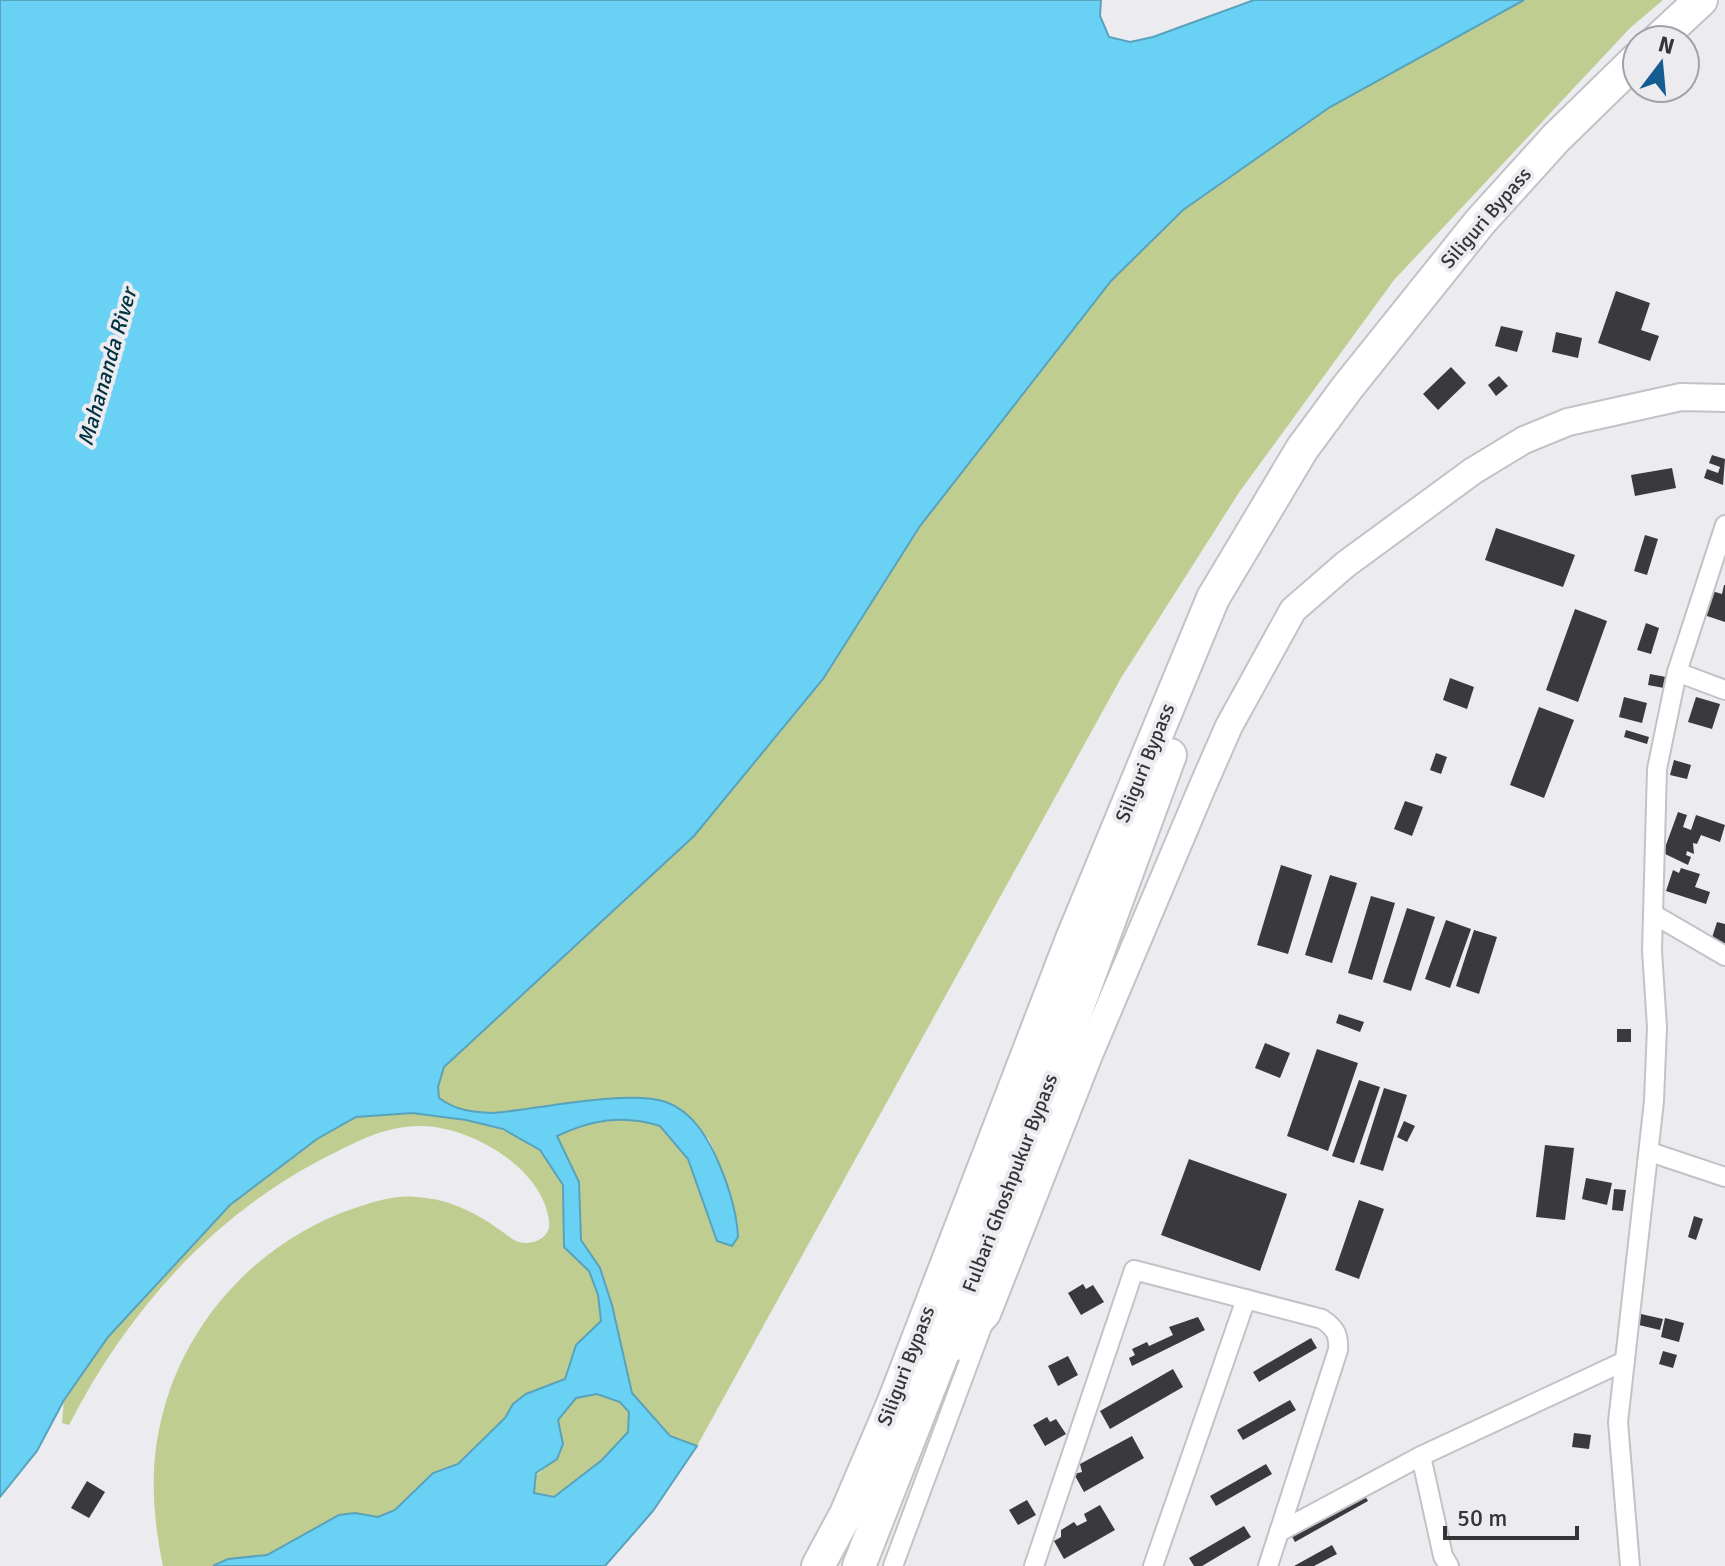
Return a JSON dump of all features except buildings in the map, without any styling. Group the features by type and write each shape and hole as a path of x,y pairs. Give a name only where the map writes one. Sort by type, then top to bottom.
{"highway":[{"path":"1675,24 1701,0"},
{"name":"Siliguri Bypass","path":"818,1566 846,1514 893,1404 1072,939 1213,598 1302,449 1338,401 1480,222 1556,138 1621,75"},
{"name":"Fulbari Ghoshpukur Bypass","path":"859,1566 1157,798 1200,657 1275,497"}],"main road":[{"path":"944,1351 959,1346 987,1314 1094,1042 1201,790 1229,726 1293,610 1346,564 1473,471 1524,440 1568,422 1681,397 1725,398"}],"street":[{"path":"1630,1566 1618,1422 1650,1152 1657,1027 1653,914 1657,769 1677,672 1725,525"},
{"path":"1677,672 1725,690"},
{"path":"1653,914 1725,956"},
{"path":"1650,1152 1725,1177"},
{"path":"1034,1566 1134,1270 1322,1319 1334,1327 1339,1338 1338,1350 1268,1566"},
{"path":"1153,1566 1246,1299"},
{"path":"893,1566 987,1314"},
{"path":"1279,1532 1421,1456 1625,1361"},
{"path":"1421,1456 1443,1556 1449,1566"}],"green space":[{"path":"1524,0 1663,0 1635,24 1621,24 1621,38 1394,280 1240,491 1121,678 697,1446 670,1436 632,1393 612,1305 600,1268 581,1240 579,1182 557,1136 608,1121 633,1120 660,1126 688,1159 717,1240 738,1226 727,1183 709,1139 667,1102 641,1098 494,1113 455,1109 439,1098 438,1087 444,1067 694,836 823,679 920,526 1111,281 1183,210 1330,107"},
{"path":"412,1113 499,1129 520,1137 553,1164 564,1191 564,1247 589,1271 598,1296 601,1321 583,1341 565,1379 526,1394 513,1404 505,1418 458,1464 433,1473 395,1510 378,1517 368,1516 291,1543 267,1556 228,1559 213,1566 163,1566 156,1526 154,1468 164,1409 176,1374 212,1311 263,1259 324,1220 365,1205 401,1197 430,1198 455,1205 523,1243 536,1241 546,1234 549,1221 544,1201 533,1183 518,1167 480,1141 459,1133 419,1126 396,1128 374,1135 290,1178 213,1235 147,1304 92,1383 69,1425 62,1423 64,1400 108,1337 230,1205 317,1139 356,1117"},
{"path":"597,1394 620,1402 629,1412 628,1432 602,1460 554,1497 534,1493 534,1477 549,1465 562,1438 558,1420 576,1398"}],"water":[{"name":"Mahananda River","path":"0,0 1101,0 1100,16 1109,37 1130,42 1153,37 1254,0 1524,0 1330,107 1183,210 1111,281 920,526 823,679 694,836 444,1067 438,1087 439,1098 452,1106 472,1111 494,1113 607,1099 666,1102 685,1113 699,1128 716,1156 729,1192 738,1237 732,1246 717,1241 688,1159 660,1126 633,1120 607,1120 557,1136 579,1182 581,1240 600,1268 612,1305 632,1393 670,1436 697,1446 653,1511 605,1566 213,1566 228,1559 267,1555 339,1515 355,1513 378,1517 395,1510 433,1473 458,1464 505,1418 513,1404 526,1394 565,1379 576,1345 601,1321 598,1295 589,1271 564,1247 563,1185 540,1150 503,1129 466,1120 412,1113 356,1117 317,1139 230,1205 108,1337 64,1400 37,1451 0,1497","holes":["597,1394 620,1402 629,1412 628,1432 602,1460 554,1497 534,1493 536,1473 557,1459 563,1444 558,1420 576,1398"]}]}
